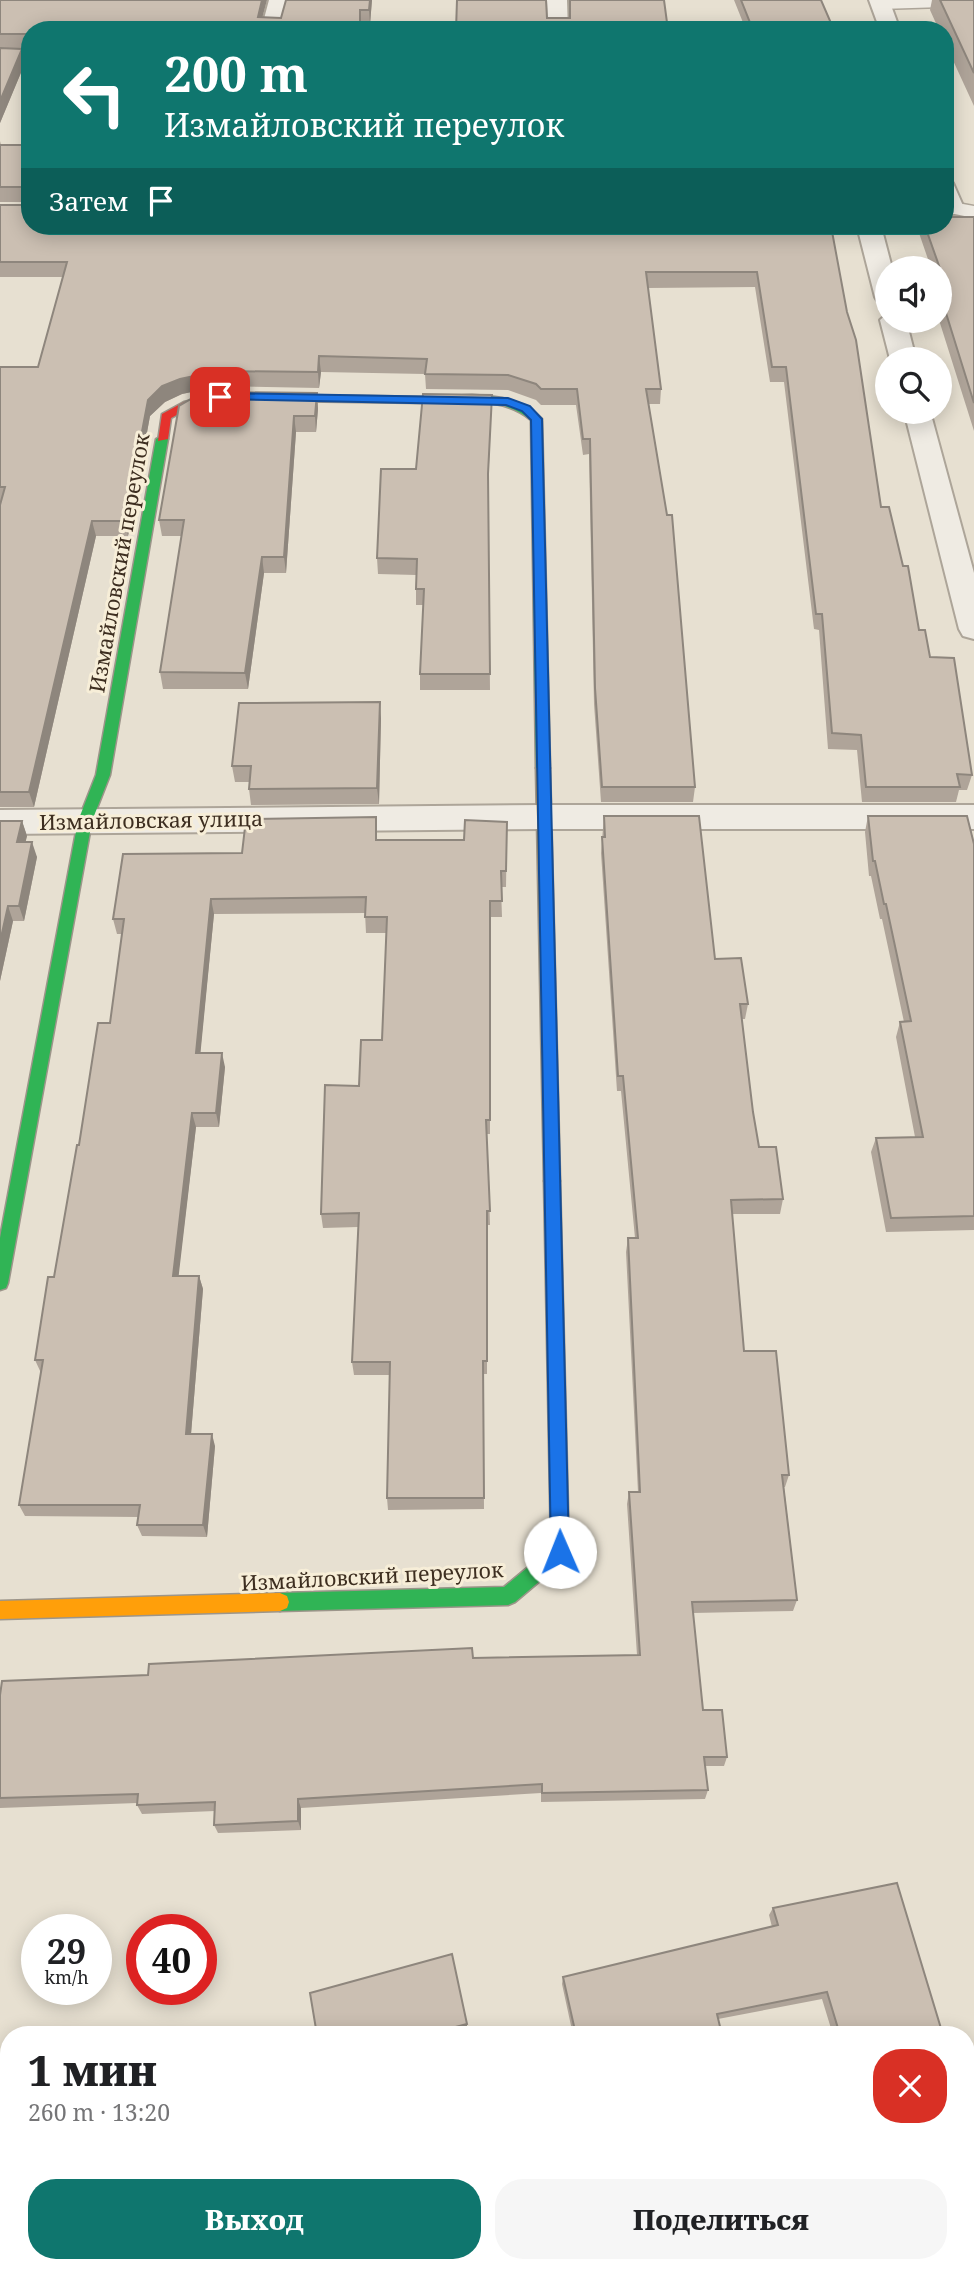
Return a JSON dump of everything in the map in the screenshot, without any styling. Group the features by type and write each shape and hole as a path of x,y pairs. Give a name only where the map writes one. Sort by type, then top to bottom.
{"street":[{"path":"273,21 279,0"},
{"path":"557,0 558,21"},
{"path":"880,2 887,21"},
{"path":"871,235 877,256"},
{"name":"Измайловский переулок","path":"0,1283 85,821 103,775 166,416 188,404 220,397 508,401 526,408 537,419 560,1552 508,1595 0,1610"},
{"path":"920,424 974,629"},
{"name":"Измайловская улица","path":"0,822 543,817 974,817"}],"lane":[{"path":"880,2 974,1"},
{"path":"0,55 21,55"}],"building":[{"path":"0,0 262,0 258,17 281,18 286,0 370,0 369,10 360,10 360,21 21,21 21,34 0,34"},
{"path":"457,0 546,0 547,18 570,18 570,0 664,0 667,21 456,21"},
{"path":"741,0 821,0 830,21 749,21"},
{"path":"940,0 974,0 974,73 954,30 954,21 950,21"},
{"path":"0,48 21,49 21,51 0,101"},
{"path":"0,145 21,145 21,187 0,187"},
{"path":"0,205 21,205 21,235 833,235 847,312 856,340 881,507 889,507 903,566 908,566 919,630 925,630 930,657 954,658 972,775 957,774 960,787 866,787 861,735 832,733 822,614 816,614 786,367 772,367 757,272 646,272 661,389 646,389 667,515 672,515 695,787 602,787 595,688 590,439 583,439 577,389 541,389 536,384 508,375 425,374 427,359 319,356 318,372 218,371 180,379 162,386 148,400 125,521 92,521 29,792 0,792 0,505 5,487 0,487 0,367 38,367 67,262 0,262"},
{"path":"954,217 974,217 974,403 952,332 952,256 936,256 928,235 954,235"},
{"path":"218,392 317,393 315,416 294,416 284,557 262,557 245,673 160,672 184,520 159,520 179,406 196,396"},
{"path":"423,394 492,395 488,474 490,674 420,674 424,589 416,589 417,559 377,558 381,469 416,469"},
{"path":"380,702 377,788 249,789 251,766 232,766 239,703"},
{"path":"604,816 699,816 715,959 741,958 748,1004 740,1004 759,1147 776,1147 783,1199 731,1200 744,1351 776,1351 789,1475 782,1475 797,1600 692,1602 703,1710 722,1710 727,1757 704,1757 708,1790 542,1793 542,1784 298,1799 298,1821 214,1825 215,1802 137,1805 138,1794 0,1798 2,1681 148,1675 149,1664 472,1648 473,1658 640,1655 629,1492 640,1492 628,1238 638,1238 623,1076 618,1076 602,837 605,837"},
{"path":"868,816 967,816 974,844 974,1216 891,1218 876,1138 923,1137 900,1022 911,1021 886,904 873,861"},
{"path":"376,817 376,840 464,840 465,820 507,822 506,871 501,871 502,901 490,901 490,1120 486,1120 490,1211 487,1211 487,1361 483,1361 484,1498 387,1498 390,1362 352,1362 359,1213 321,1214 325,1085 359,1086 361,1040 382,1040 387,917 365,917 366,897 211,899 196,1053 222,1053 216,1113 192,1113 173,1276 199,1276 186,1434 212,1434 203,1525 137,1525 140,1505 19,1505 43,1360 35,1360 48,1277 54,1277 79,1145 98,1023 110,1023 124,919 113,919 123,854 242,853 246,819"},
{"path":"0,821 22,821 17,842 32,842 19,906 8,906 0,942"},
{"path":"897,1883 940,2026 837,2026 827,1992 717,2014 720,2026 574,2026 563,1977 778,1925 773,1908"},
{"path":"452,1954 467,2024 316,2026 310,1993"}],"traffic: fast":[{"path":"429,400 500,401 514,404 536,419 543,768"},
{"path":"0,1283 85,821 103,775 162,439"},
{"path":"280,1602 508,1596 560,1552 552,1181"}],"traffic: slow":[{"path":"543,768 552,1181"},
{"path":"0,1610 280,1602"}],"traffic: jam":[{"path":"162,439 166,416 188,404 220,397 429,400"}],"route":[{"path":"220,397 508,401 526,408 537,419 560,1552"}]}
